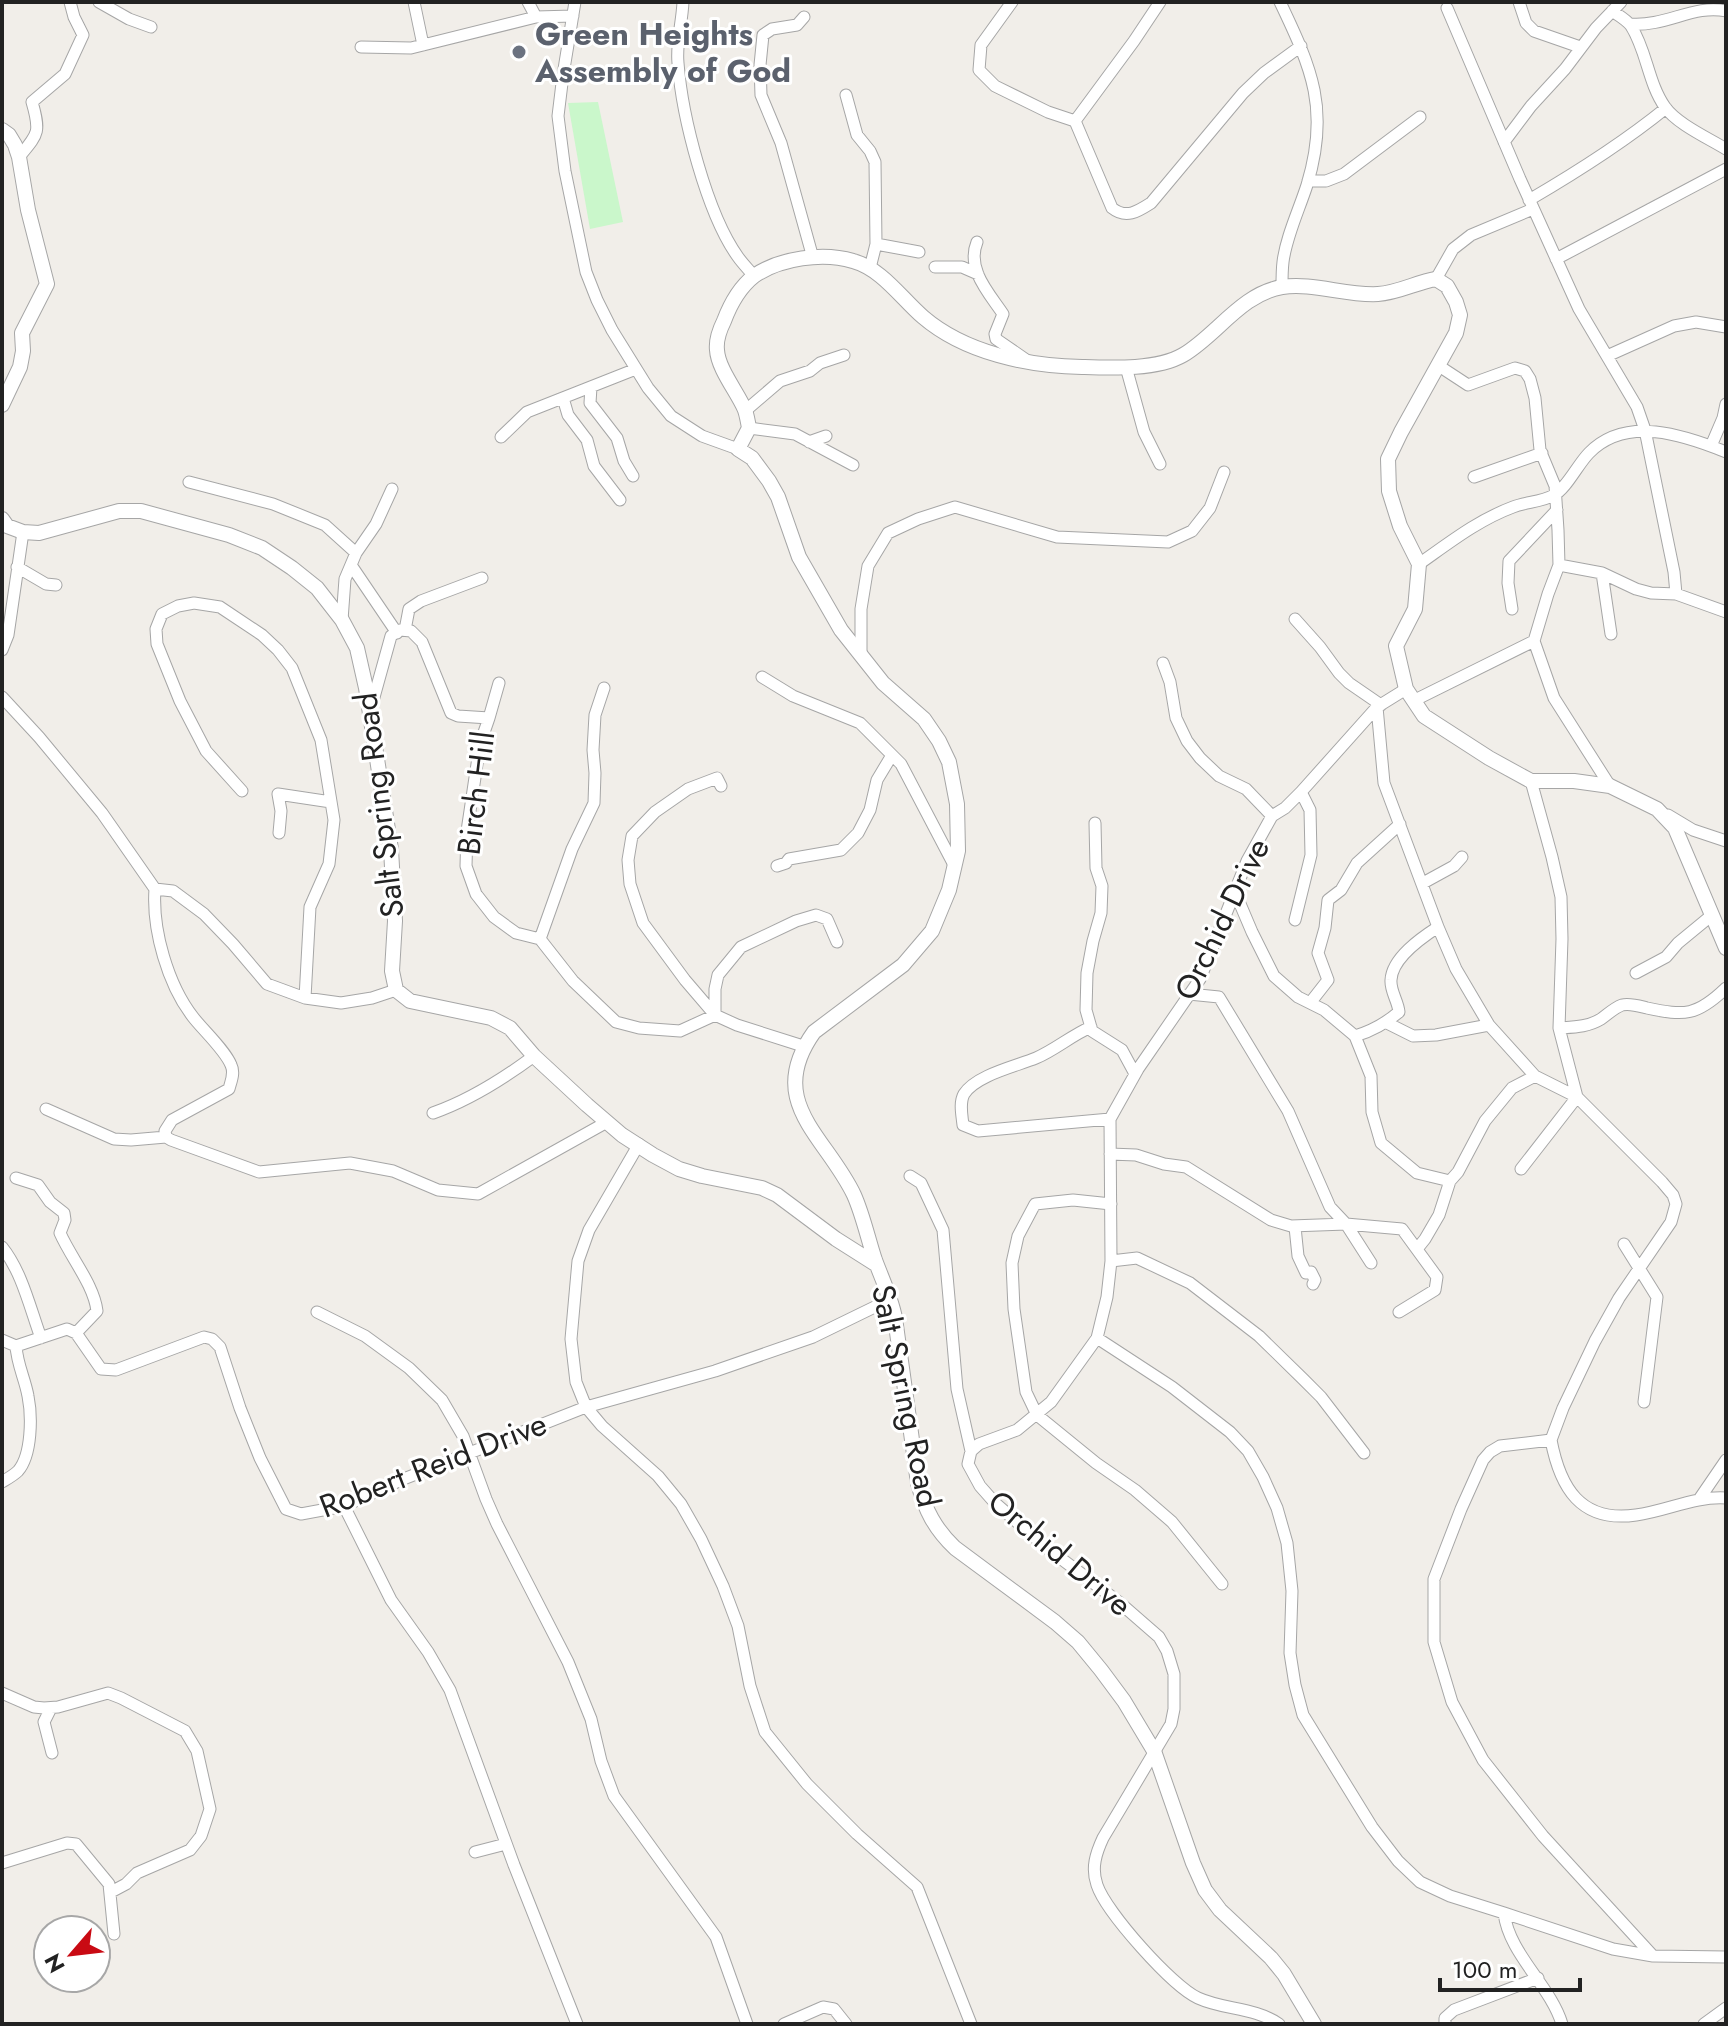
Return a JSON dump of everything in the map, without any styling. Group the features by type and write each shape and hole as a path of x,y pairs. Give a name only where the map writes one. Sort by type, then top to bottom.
{"street":[{"path":"19,157 36,137 37,119 32,102 65,74 83,35 70,2"},
{"path":"99,2 151,27"},
{"path":"414,2 423,45"},
{"path":"528,2 536,17"},
{"path":"575,2 558,116 565,171 586,272 597,300 648,388 671,416 702,436 738,449 752,458 769,481 778,497 799,557 841,630 883,683 924,719 944,751 954,784 958,851 949,890 932,931 903,965 814,1032 803,1046 796,1064 797,1100 810,1130 837,1165 855,1198 877,1265"},
{"path":"683,2 678,54 684,110 695,153 719,224 737,257 754,276"},
{"path":"1012,2 981,45 979,70 995,86 1048,112 1075,121 1112,208 1120,214 1132,214 1151,203 1243,93 1301,46"},
{"path":"1075,121 1160,2"},
{"path":"1280,2 1309,67 1318,118 1308,181 1283,261 1282,287"},
{"path":"1519,2 1526,23 1534,31 1580,47"},
{"path":"1504,142 1617,6 1630,24 1656,91 1666,108 1691,128 1726,149"},
{"path":"1451,8 1504,142 1579,309 1637,407 1645,430 1676,594"},
{"path":"1630,24 1647,26 1709,8 1726,11"},
{"path":"361,47 411,48 536,17 573,16"},
{"path":"804,17 797,25 772,29 763,35 761,95 781,143 813,258"},
{"path":"846,95 857,135 875,162 876,244 870,268"},
{"path":"738,449 749,428 745,411 717,351 720,331 735,297 754,276 790,261 833,257 870,268 942,331 994,354 1079,367 1144,366 1181,356 1262,293 1282,287 1381,294 1436,279 1453,249 1471,235 1531,204 1634,134 1666,108"},
{"path":"1308,181 1326,181 1344,174 1420,117"},
{"path":"2,130 9,135 19,157 28,210 47,284 22,333 20,367 2,405"},
{"path":"1556,259 1726,169"},
{"path":"977,242 973,254 978,274 991,300 1003,314 996,339 1029,361"},
{"path":"876,244 919,252"},
{"path":"935,267 962,267 978,274"},
{"path":"1436,279 1447,286 1456,302 1460,315 1456,333 1388,459 1389,491 1400,526 1419,564 1415,609 1396,646 1409,695 1424,716 1531,781 1574,781 1610,786 1693,830 1726,841"},
{"path":"1607,356 1674,326 1696,322 1726,327"},
{"path":"745,411 780,381 844,355"},
{"path":"1439,366 1468,385 1515,368 1525,371 1530,379 1542,453 1556,495 1559,565 1534,641 1554,698 1610,786"},
{"path":"1126,367 1144,432 1160,464"},
{"path":"501,437 527,412 636,369"},
{"path":"591,387 590,403 617,438 624,461 633,476"},
{"path":"563,398 568,415 587,440 594,466 620,500"},
{"path":"1711,446 1726,404"},
{"path":"749,428 795,434 853,465"},
{"path":"1419,564 1487,519 1514,507 1556,495 1590,452 1610,438 1645,430 1668,433 1726,452"},
{"path":"809,442 826,436"},
{"path":"1474,477 1542,453"},
{"path":"861,654 861,609 868,566 888,533 955,507 1057,537 1168,542 1192,531 1210,508 1224,472"},
{"path":"189,482 273,504 325,525 356,553"},
{"path":"342,620 345,579 392,489"},
{"path":"1512,609 1509,561 1557,510"},
{"name":"Salt Spring Road","path":"23,532 39,533 119,511 141,511 229,535 262,548 317,588 342,620 357,648 370,711 391,849 395,921 392,971 396,990 410,1001 491,1018 510,1028 534,1056 622,1135 679,1169 762,1188 777,1195 877,1265 891,1299 918,1483 931,1520 955,1548 1078,1642 1101,1670 1154,1751 1205,1890 1220,1910 1271,1958 1314,2024"},
{"path":"2,519 7,526 23,532 8,635 2,650"},
{"path":"351,565 401,631"},
{"path":"1559,565 1602,573 1636,589 1676,594 1726,612"},
{"path":"17,567 46,584 56,585"},
{"path":"1602,573 1611,634"},
{"path":"370,711 391,636 401,631 409,609 421,601 482,578"},
{"path":"242,791 206,751 180,701 157,644 156,629 162,614 178,606 194,603 220,607 262,635 292,668 321,740 334,820 329,864 310,907 305,998"},
{"path":"1295,619 1339,673 1379,706 1384,783 1456,969 1489,1025 1535,1076 1577,1097 1662,1182 1676,1204 1671,1222 1638,1267 1595,1341 1563,1408 1551,1440 1564,1483 1577,1499 1594,1511 1613,1517 1637,1515 1700,1498 1726,1498"},
{"name":"Birch Hill","path":"401,631 411,631 422,642 451,713 489,718 474,773 466,866 476,894 494,917 516,933 540,939 573,981 616,1022 639,1028 680,1031 715,1015"},
{"name":"Orchid Drive","path":"1279,2024 1239,2008 1201,2000 1185,1991 1148,1956 1105,1900 1097,1885 1094,1869 1096,1853 1171,1724 1175,1691 1167,1651 1159,1637 1120,1603 1047,1548 995,1503 980,1486 968,1464 971,1451 979,1444 1017,1430 1051,1402 1097,1338 1107,1297 1111,1261 1110,1119 1135,1074 1200,979 1247,861 1272,816 1301,792 1379,706 1534,641"},
{"path":"1163,663 1170,682 1176,718 1187,741 1219,776 1246,789 1272,816"},
{"path":"762,677 793,696 860,723 901,764 954,865"},
{"path":"489,718 499,683"},
{"path":"540,939 572,849 594,803 595,715 604,688"},
{"path":"2,697 74,777 155,889 154,909 172,981 181,1000 232,1066 229,1089 172,1120 165,1131 166,1137"},
{"path":"777,866 789,859 841,850 858,833 870,810 877,780 892,755"},
{"path":"721,786 717,778 688,789 655,812 632,836 628,860 630,884 643,923 715,1015 803,1046"},
{"path":"1531,781 1561,897 1559,1028 1577,1097"},
{"path":"1295,920 1311,855 1310,810 1301,792"},
{"path":"279,833 281,811 278,794 331,802"},
{"path":"1657,809 1675,828 1726,948"},
{"path":"1095,823 1096,868 1102,886 1101,913 1087,973 1086,1010 1092,1031 1122,1050 1135,1074"},
{"path":"1310,1003 1328,980 1318,953 1328,900 1341,890 1357,863 1400,824"},
{"path":"1423,883 1454,866 1462,857"},
{"path":"155,889 173,891 204,914 267,984 305,998 341,1003 396,990"},
{"path":"1235,892 1274,976 1298,997 1324,1010 1355,1036 1371,1076 1372,1112 1381,1143 1417,1173 1450,1181"},
{"path":"715,1015 718,975 741,947 816,915 827,919 837,942"},
{"path":"1636,973 1666,957 1712,915"},
{"path":"1355,1036 1387,1023 1399,1012 1391,980 1396,965 1417,940 1438,927"},
{"path":"1559,1028 1584,1027 1626,1004 1689,1013 1701,1009 1726,988"},
{"path":"1189,994 1219,997 1288,1111 1330,1207 1346,1224 1371,1263"},
{"path":"1387,1023 1413,1036 1489,1025"},
{"path":"1091,1027 1038,1057 1008,1067 971,1086 962,1096 963,1125 978,1131 1110,1119"},
{"path":"433,1113 504,1078 534,1056"},
{"path":"1417,1249 1439,1215 1450,1181 1485,1121 1512,1088 1535,1076"},
{"path":"1521,1169 1577,1097"},
{"path":"46,1109 114,1139 166,1137 259,1172 350,1163 393,1171 438,1190 478,1194 607,1122"},
{"path":"639,1144 589,1230 578,1261 571,1339 576,1382 586,1407 602,1426 658,1476 681,1504 701,1539 738,1626 750,1686 765,1732 807,1784 917,1887 971,2024"},
{"path":"1110,1154 1136,1155 1186,1167 1271,1220 1295,1227 1346,1224 1402,1229 1437,1277 1435,1290 1399,1312"},
{"path":"910,1176 921,1183 943,1230 957,1389 971,1451"},
{"path":"2,1340 16,1346 67,1329 76,1333 97,1311 87,1282 60,1233 64,1213 50,1202 38,1185 16,1178"},
{"path":"1111,1204 1073,1200 1035,1204 1018,1236 1012,1263 1014,1309 1026,1392 1037,1415 1172,1522 1222,1584"},
{"path":"1295,1227 1298,1256 1306,1273 1311,1272 1315,1280 1313,1284"},
{"path":"1624,1244 1657,1297 1644,1402"},
{"path":"2,1247 19,1275 41,1338"},
{"path":"1111,1261 1137,1258 1190,1283 1259,1336 1321,1397 1364,1453"},
{"name":"Robert Reid Drive","path":"76,1333 101,1369 116,1370 204,1337 212,1339 220,1347 260,1458 286,1509 301,1514 344,1506 401,1480 586,1407 715,1371 799,1342 891,1299"},
{"path":"317,1312 365,1336 409,1368 442,1400 463,1436 497,1524 568,1662 591,1719 601,1761 614,1796 716,1937 747,2024"},
{"path":"1097,1338 1172,1387 1230,1432 1248,1451 1263,1477 1277,1508 1287,1543 1292,1591 1290,1653 1303,1715 1372,1827 1398,1861 1420,1882 1450,1896 1613,1949 1653,1956 1726,1957"},
{"path":"2,1482 18,1471 27,1456 28,1395 17,1361 16,1346"},
{"path":"1551,1440 1500,1446 1483,1460 1434,1579 1434,1642 1452,1702 1483,1760 1543,1836 1653,1956"},
{"path":"1700,1498 1726,1460"},
{"path":"344,1506 391,1600 428,1652 450,1690 577,2024"},
{"path":"2,1693 34,1707 51,1708 108,1693 185,1731 197,1751 210,1809 201,1836 190,1850 137,1873 111,1892"},
{"path":"51,1708 44,1722 52,1753"},
{"path":"2,1863 73,1843 109,1884 114,1934"},
{"path":"475,1852 506,1844"},
{"path":"1504,1913 1510,1936 1538,1978 1562,2024"},
{"path":"1445,2024 1445,2018 1454,2010 1538,1978"},
{"path":"784,2024 823,2007 834,2009 846,2024"},
{"path":"1704,2024 1726,2008"}],"green space":[{"path":"598,102 623,222 590,229 568,103"}],"place":[{"name":"Green Heights Assembly of God","path":"519,52"}]}
